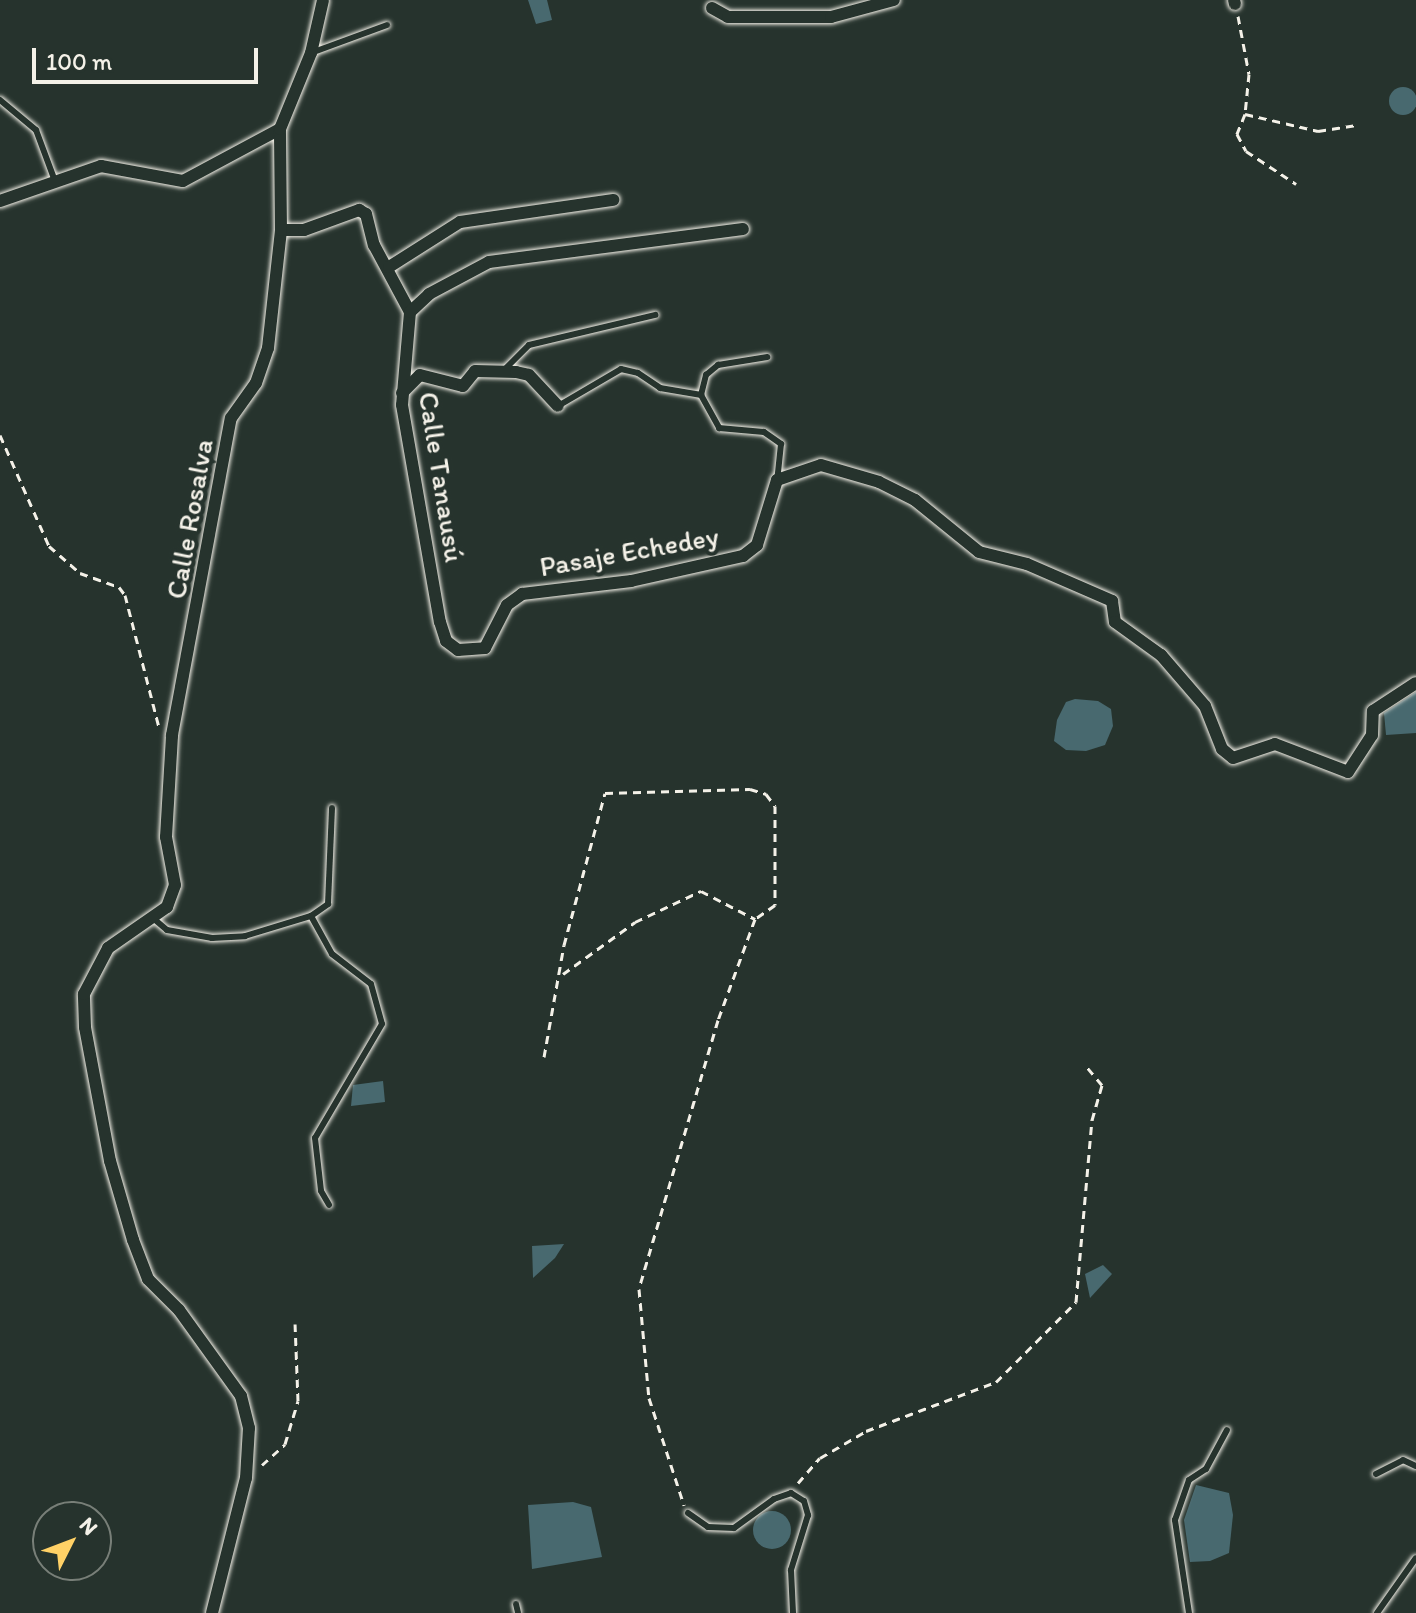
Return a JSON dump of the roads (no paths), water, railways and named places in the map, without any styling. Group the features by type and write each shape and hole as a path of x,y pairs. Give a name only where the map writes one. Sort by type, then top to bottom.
{"street":[{"path":"0,201 55,181 116,165 183,181 280,129 311,53 323,0"},
{"path":"712,3 728,17 831,17 894,0"},
{"name":"Calle Rosalva","path":"154,919 167,907 175,885 166,837 172,735 231,418 256,383 268,348 281,230 280,129"},
{"path":"389,267 460,222 613,200"},
{"path":"281,230 304,230 359,210 410,312 429,294 489,262 743,229"},
{"name":"Calle Tanausú","path":"410,312 402,393 440,622 446,641 458,650 485,648 507,605 522,594"},
{"path":"402,393 420,375 463,386 475,371 502,372 529,375 558,406"},
{"path":"777,480 821,465 879,482 915,500 979,552 1027,564 1112,601 1115,622 1161,655 1188,686 1205,706 1222,749 1233,758 1275,744 1348,772 1372,735 1373,711 1416,683"},
{"name":"Pasaje Echedey","path":"522,594 631,581 743,556 757,545 777,480"},
{"path":"154,919 108,948 84,994 85,1027 110,1161 148,1279 179,1310 241,1396 249,1428 246,1478 212,1613"}],"lane":[{"path":"311,53 387,25"},
{"path":"0,100 36,130 55,181"},
{"path":"502,372 529,345 655,315"},
{"path":"767,357 718,365 706,375 701,395 719,428 764,432 781,444 777,480"},
{"path":"558,406 621,369 660,388 701,395"},
{"path":"154,919 167,930 212,938 245,936 311,916 328,904 332,808"},
{"path":"311,916 332,954 371,984 382,1024 315,1138 321,1191 329,1205"},
{"path":"1189,1613 1175,1520 1189,1480 1206,1469 1227,1430"},
{"path":"1376,1474 1403,1460 1416,1466"},
{"path":"688,1513 708,1527 734,1528 774,1499 791,1493 804,1501 808,1515 791,1570 793,1613"},
{"path":"1377,1613 1416,1558"},
{"path":"516,1604 518,1613"}],"water":[{"path":"528,0 547,0 552,20 536,24"},
{"path":"1403,87 1413,91 1417,101 1413,111 1403,115 1393,111 1389,101 1393,91"},
{"path":"1416,692 1416,733 1386,735 1384,713"},
{"path":"1075,699 1098,701 1111,709 1113,726 1105,745 1086,751 1066,750 1054,741 1057,720 1066,702"},
{"path":"383,1081 385,1102 351,1106 353,1085"},
{"path":"564,1244 555,1258 533,1278 532,1246"},
{"path":"1103,1265 1112,1274 1090,1298 1085,1274"},
{"path":"1196,1485 1229,1493 1233,1515 1229,1553 1210,1561 1190,1562 1184,1520"},
{"path":"573,1502 591,1507 602,1557 532,1569 528,1505"},
{"path":"772,1511 785,1517 791,1530 785,1543 772,1549 759,1543 753,1530 759,1517"}]}
